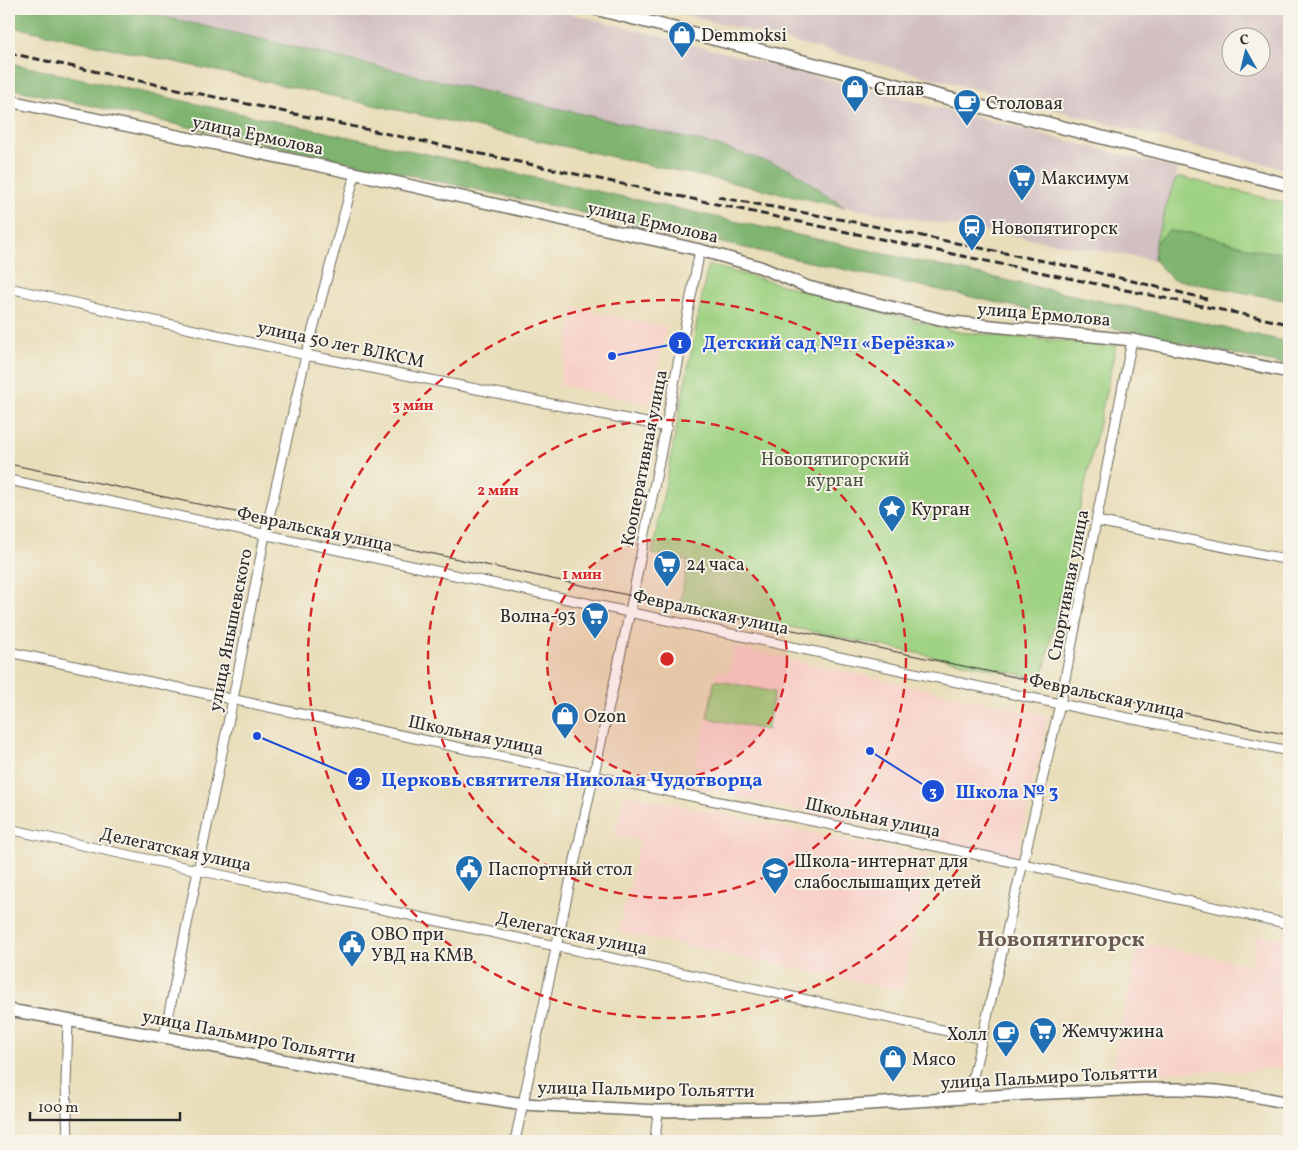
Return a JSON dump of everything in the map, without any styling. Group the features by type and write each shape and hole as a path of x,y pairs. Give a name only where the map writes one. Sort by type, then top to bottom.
{"main road":[{"path":"597,9 1289,185"}],"street":[{"name":"улица Ермолова","path":"9,101 355,174 700,250 760,267 808,286 952,322 1132,340 1289,372"},
{"name":"улица Янышевского","path":"164,1036 265,535 306,355 355,174"},
{"name":"Кооперативная улица","path":"515,1141 630,611 700,250"},
{"name":"улица 50 лет ВЛКСМ","path":"9,288 306,355 667,427"},
{"name":"Спортивная улица","path":"968,1098 1060,704 1132,340"},
{"name":"Февральская улица","path":"9,480 1060,704 1289,750"},
{"path":"1097,521 1289,560"},
{"name":"Школьная улица","path":"9,652 593,776 1023,864 1289,924"},
{"name":"Делегатская улица","path":"9,829 198,871 766,990 982,1039"},
{"name":"улица Пальмиро Тольятти","path":"9,1010 164,1036 423,1087 523,1104 658,1111 790,1109 1084,1091 1182,1089 1245,1095 1289,1103"},
{"path":"68,1021 66,1083 68,1141"},
{"path":"655,1141 658,1111"}],"shaded area":[{"path":"131,9 553,9 1178,169 1154,260 844,207 791,169 713,145"},
{"path":"658,9 1289,9 1289,170 703,19"},
{"path":"574,308 666,327 650,404 559,385"},
{"path":"734,647 1048,716 1017,858 691,787 716,671 728,673"},
{"name":"Школа-интернат для слабослышащих детей","path":"625,794 930,857 902,991 618,932 640,841 614,835"},
{"path":"1256,934 1289,940 1289,1066 1246,1071 1111,1073 1139,942 1251,965"}],"green space":[{"path":"9,9 131,9 715,145 791,169 844,207 9,26"},
{"path":"9,63 1289,342 1289,366 9,88"},
{"path":"1181,177 1289,204 1289,254 1257,250 1199,234 1169,231 1155,243 1173,185 1176,179"},
{"path":"1169,231 1199,234 1257,250 1289,254 1289,301 1172,279 1154,260 1155,243"},
{"name":"Новопятигорский курган","path":"708,265 958,332 1116,346 1042,679 680,604 688,561 652,554"},
{"path":"715,680 774,692 767,730 707,718"}],"tram line":[{"path":"9,464 1289,735"}],"railway":[{"path":"9,53 847,232 1289,324"},
{"path":"718,197 849,221 1087,270 1207,299"}],"place":[{"name":"Demmoksi","path":"682,59"},
{"name":"Сплав","path":"855,113"},
{"name":"Столовая","path":"967,127"},
{"name":"Максимум","path":"1022,202"},
{"name":"Новопятигорск","path":"972,252"},
{"name":"Детский сад №11 «Берёзка»","path":"612,356"},
{"name":"Курган","path":"892,533"},
{"name":"24 часа","path":"667,588"},
{"name":"Волна-93","path":"595,640"},
{"name":"Церковь святителя Николая Чудотворца","path":"257,736"},
{"name":"Ozon","path":"565,740"},
{"name":"Школа № 3","path":"870,751"},
{"name":"Паспортный стол","path":"469,893"},
{"name":"Школа-интернат для слабослышащих детей","path":"775,895"},
{"name":"ОВО при УВД на КМВ","path":"352,968"},
{"name":"Жемчужина","path":"1043,1055"},
{"name":"Холл","path":"1006,1058"},
{"name":"Мясо","path":"893,1083"}],"district":[{"name":"Новопятигорск","path":"1061,938"}]}
